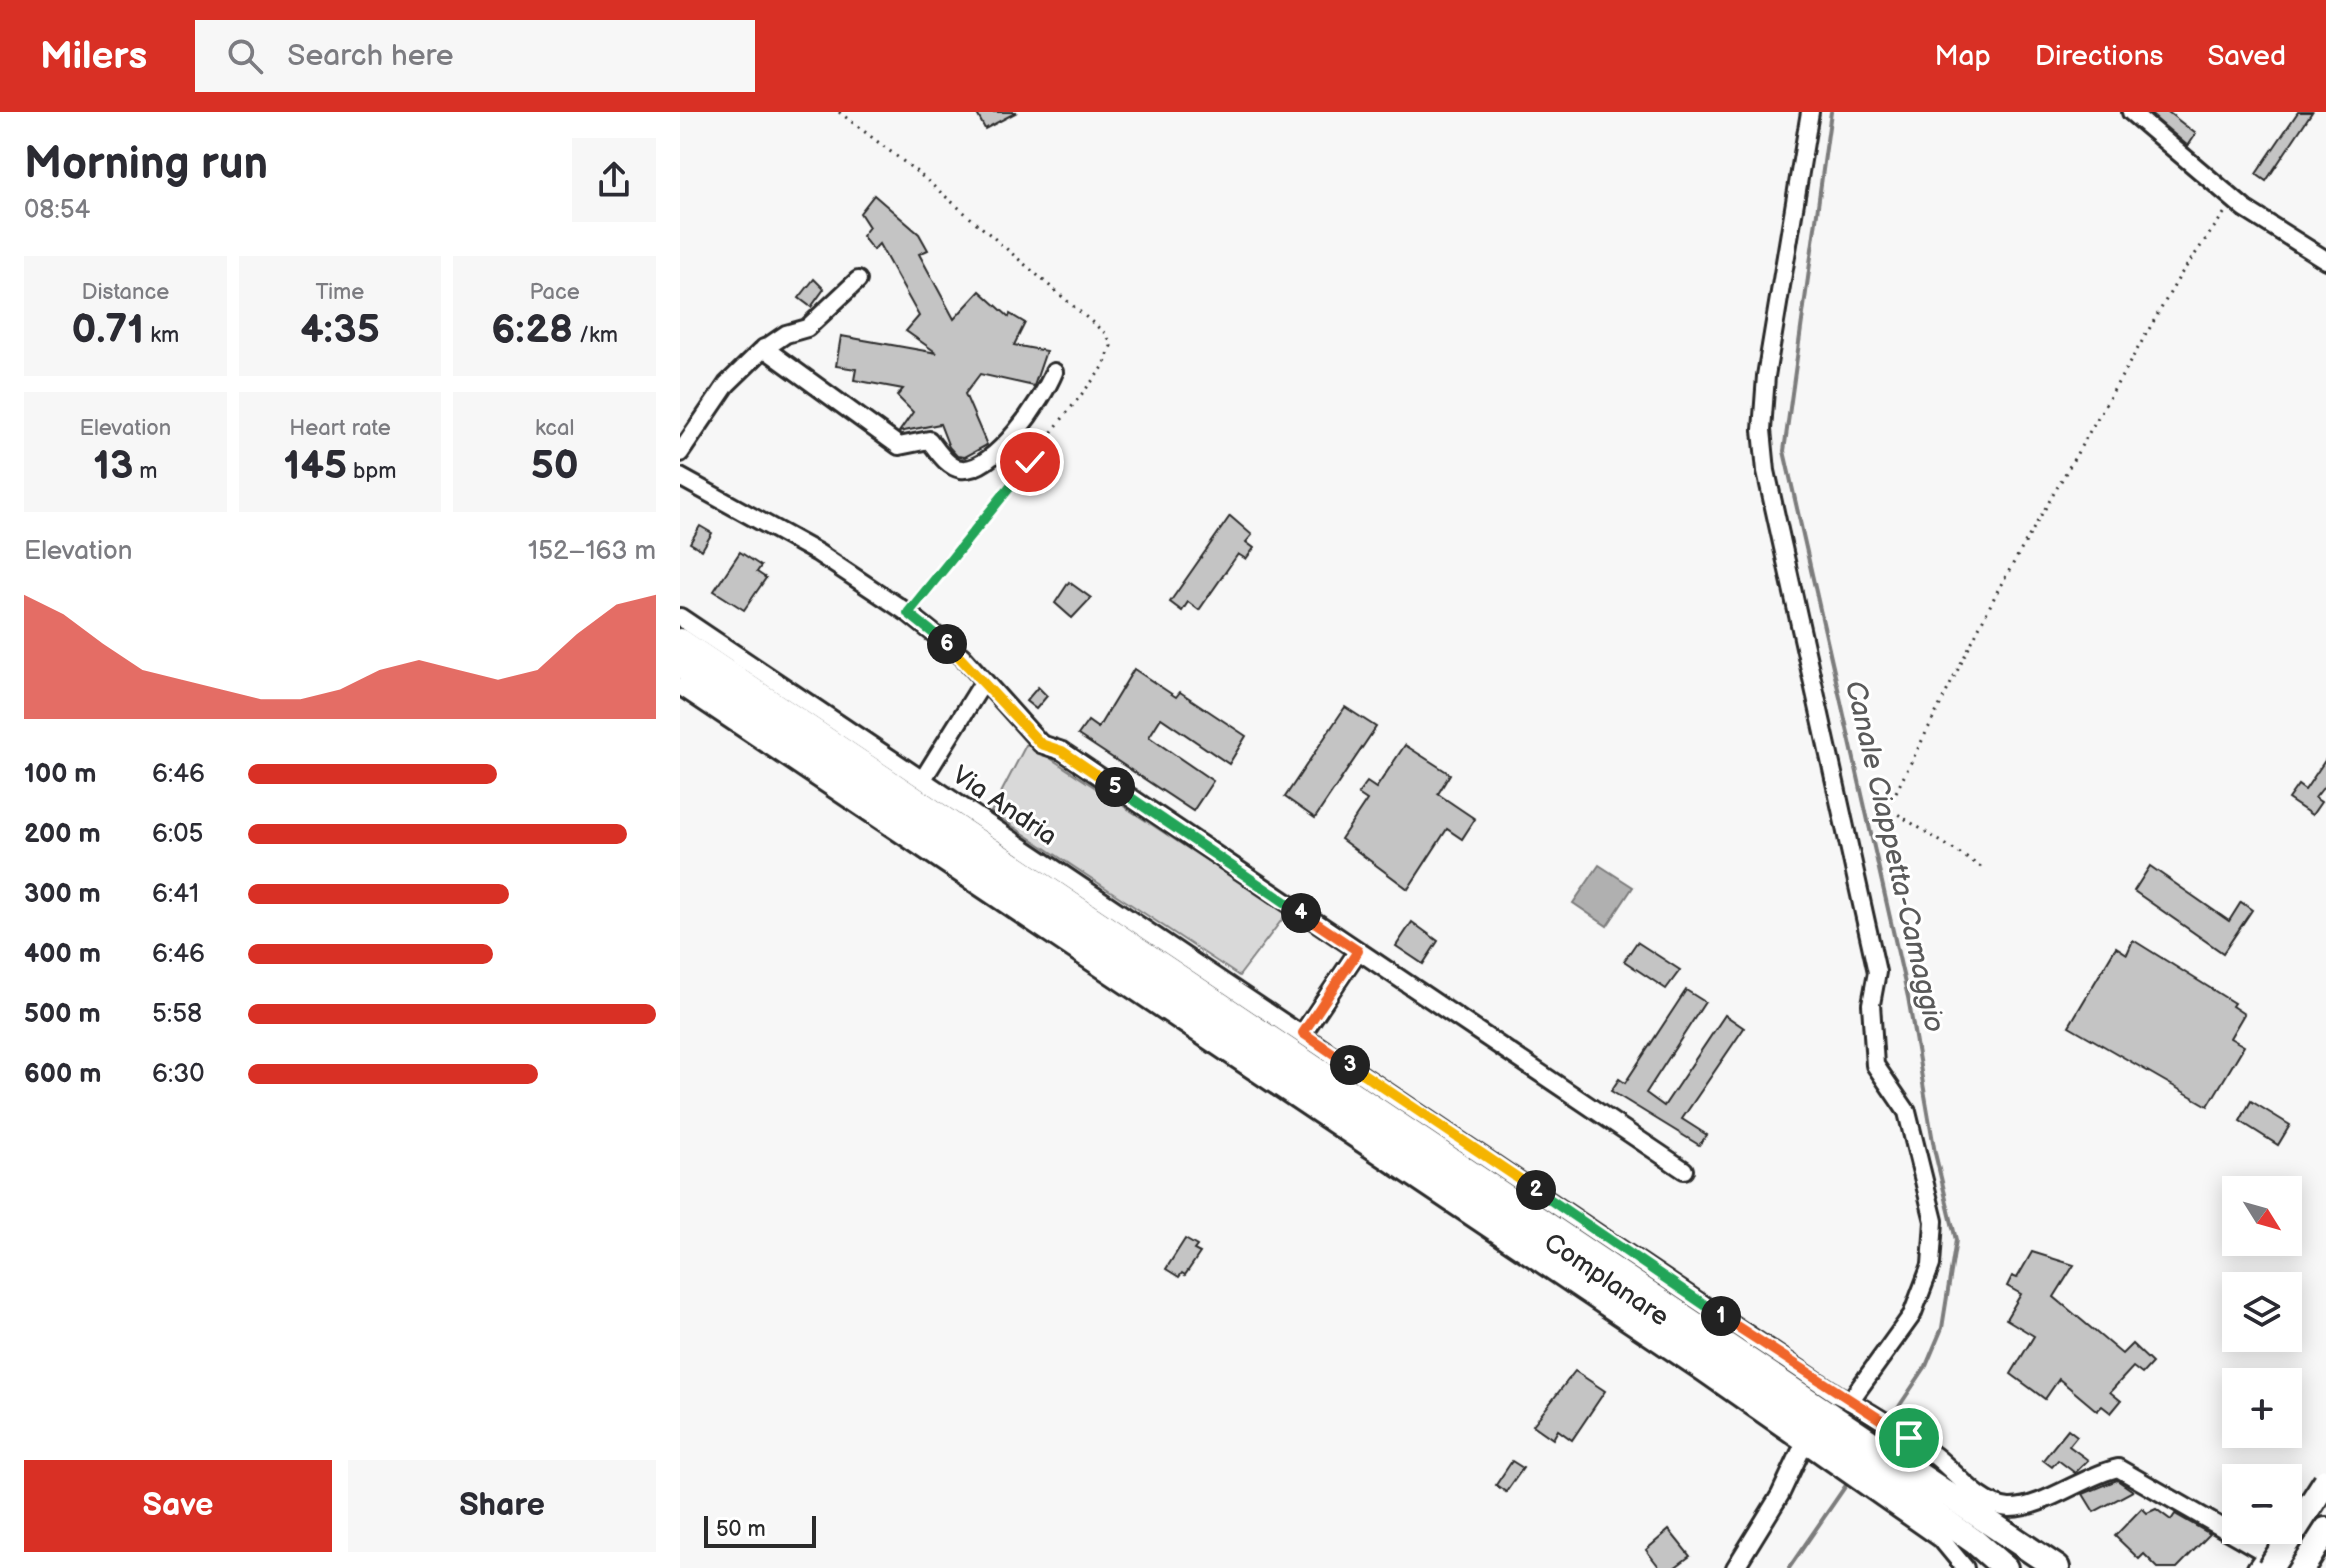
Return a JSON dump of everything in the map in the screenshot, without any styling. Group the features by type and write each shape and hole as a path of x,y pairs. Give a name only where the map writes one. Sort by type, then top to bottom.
{"highway":[{"path":"680,641 1860,1447 1884,1476 1975,1542 2005,1568"},
{"path":"680,664 1737,1375 1860,1447"},
{"path":"1884,1476 2057,1568"},
{"path":"2269,1560 2326,1481"},
{"path":"2302,1568 2326,1530"}],"street":[{"path":"1810,112 1766,376 1762,430 1766,471 1877,972 1871,1004 1875,1065 1907,1112 1934,1221 1931,1265 1912,1315 1850,1401"},
{"path":"2131,112 2234,199 2326,260"},
{"path":"680,453 727,384 764,348 786,334 807,328 858,280"},
{"path":"764,348 899,446 929,440 947,462 959,469 978,467 995,455 1046,392 1054,372"},
{"path":"680,477 818,553 908,613 962,656 1041,744 1062,751 1684,1170"},
{"name":"Via Andria","path":"680,617 1303,1033"},
{"path":"923,779 984,681"},
{"name":"Complanare","path":"680,686 1804,1444 1860,1447 1909,1438 1985,1499 2007,1508 2022,1506 2097,1472 2118,1468 2269,1560 2292,1568"},
{"path":"1303,1033 1358,951"},
{"name":"Complanare","path":"1303,1033 1850,1401 1860,1447"},
{"path":"1735,1568 1780,1495 1804,1444"},
{"path":"1884,1476 1965,1568"},
{"path":"2256,1568 2269,1560"}],"path":[{"path":"839,112 917,172 1107,335 1111,346 1104,366 908,613"},
{"path":"1981,867 1888,808 1999,588 2181,274 2234,199"}],"shaded area":[{"path":"1027,743 1287,913 1239,976 991,812"},
{"path":"1599,865 1633,887 1607,926 1573,903"}],"building":[{"path":"976,112 1017,112 985,129"},
{"path":"2148,112 2168,112 2196,134 2188,146"},
{"path":"2298,112 2312,112 2266,181 2256,174"},
{"path":"874,195 919,234 928,250 919,254 954,319 980,291 1009,317 1010,314 1025,323 1014,345 1046,351 1034,386 980,374 965,394 987,445 965,457 957,456 949,447 940,424 899,432 913,412 897,396 903,389 854,380 856,369 836,366 841,336 937,353 906,331 919,316 879,244 873,250 862,236 869,227 860,213"},
{"path":"814,279 824,289 811,307 799,298"},
{"path":"1230,516 1252,535 1246,542 1254,548 1246,559 1238,554 1199,610 1188,602 1182,611 1170,602"},
{"path":"700,526 712,533 702,550 690,543"},
{"path":"740,552 761,566 757,572 766,578 744,610 714,591"},
{"path":"1069,582 1091,598 1072,618 1055,603"},
{"path":"1134,669 1176,697 1180,692 1246,736 1229,764 1161,718 1149,737 1213,781 1193,811 1078,735 1088,721 1098,728"},
{"path":"1038,687 1047,696 1036,709 1026,701"},
{"path":"1345,707 1376,727 1315,818 1285,797"},
{"path":"1405,745 1450,774 1438,794 1475,819 1462,839 1447,829 1408,889 1341,839 1367,800 1358,794 1367,782 1376,788"},
{"path":"2326,759 2326,784 2315,798 2321,802 2312,815 2288,799 2298,785 2305,790"},
{"path":"2150,866 2229,921 2241,902 2252,910 2223,953 2134,891"},
{"path":"1412,922 1438,941 1423,964 1396,946"},
{"path":"2133,940 2234,1003 2232,1006 2244,1014 2230,1038 2244,1046 2208,1106 2069,1026 2116,947 2127,954"},
{"path":"1637,942 1680,970 1666,989 1624,961"},
{"path":"1686,990 1705,1002 1646,1093 1664,1106 1725,1015 1744,1028 1682,1119 1707,1135 1699,1145 1611,1091 1619,1079 1625,1083"},
{"path":"2251,1101 2290,1125 2278,1145 2240,1121"},
{"path":"1185,1239 1197,1246 1194,1250 1200,1253 1185,1275 1182,1273 1179,1277 1166,1269"},
{"path":"2032,1252 2074,1265 2054,1297 2122,1354 2132,1344 2152,1363 2142,1374 2133,1367 2110,1392 2121,1401 2111,1413 2102,1406 2097,1411 2059,1379 2045,1399 2011,1374 2034,1336 2006,1319 2021,1294 2007,1286 2012,1276 2017,1278"},
{"path":"1575,1371 1605,1391 1572,1440 1558,1430 1553,1439 1533,1425"},
{"path":"2068,1429 2077,1436 2069,1446 2088,1460 2075,1473 2058,1460 2052,1467 2043,1460"},
{"path":"1512,1461 1523,1468 1506,1492 1496,1485"},
{"path":"2117,1480 2133,1491 2094,1512 2083,1494"},
{"path":"2142,1508 2147,1513 2156,1509 2171,1520 2175,1514 2210,1534 2177,1568 2158,1568 2144,1554 2139,1559 2115,1536"},
{"path":"1669,1530 1690,1556 1674,1568 1660,1568 1646,1550"}],"waterway":[{"name":"Canale Ciappetta-Camaggio","path":"1831,112 1784,451 1908,997 1935,1153 1956,1240 1942,1328 1926,1366 1890,1420"},
{"name":"Canale Ciappetta-Camaggio","path":"1789,1568 1849,1481"}],"route":[{"path":"1030,462 908,613 962,656 1041,744 1062,751 1358,951 1303,1033 1836,1394 1909,1438"}]}
